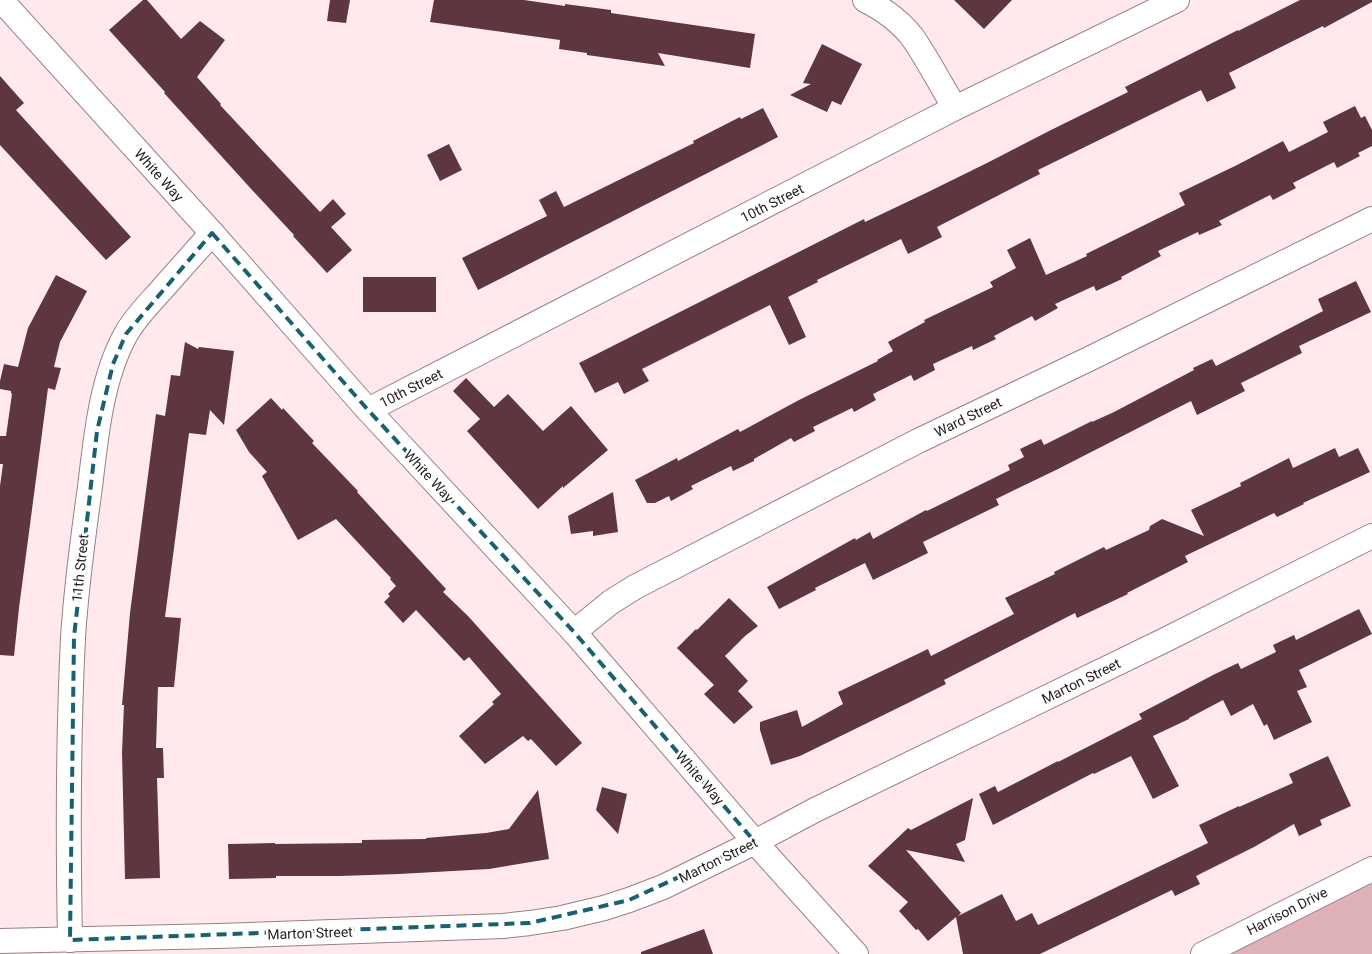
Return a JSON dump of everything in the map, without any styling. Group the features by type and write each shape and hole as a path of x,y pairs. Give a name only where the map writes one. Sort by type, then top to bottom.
{"street":[{"name":"White Way","path":"1,0 212,233 368,410 574,632 755,842 856,954"},
{"path":"865,0 880,8 912,37 955,108"},
{"name":"10th Street","path":"368,410 955,108 1177,0"},
{"name":"Ward Street","path":"574,632 611,602 653,578 918,441 1372,219"},
{"name":"11th Street","path":"70,940 69,803 74,637 80,566 97,431 113,364 126,334 143,310 212,233"},
{"name":"Marton Street","path":"0,941 503,926 562,918 604,908 663,887 815,810 1163,641 1372,536"},
{"name":"Harrison Drive","path":"1203,954 1372,869"}],"highlighted area":[{"path":"212,233 368,410 574,632 755,842 629,900 530,923 70,940 74,637 97,431 113,364 126,334"}],"shaded area":[{"path":"1372,872 1372,954 1201,954"}],"building":[{"path":"143,0 147,0 181,39 200,21 225,40 197,77 220,105 320,212 333,199 346,214 331,227 352,250 327,273 109,30"},
{"path":"330,0 350,0 346,23 327,21"},
{"path":"434,0 524,0 565,6 565,4 611,10 611,13 755,34 750,68 658,53 665,66 587,55 587,53 559,49 560,40 430,22"},
{"path":"954,0 1012,0 984,29"},
{"path":"1300,0 1372,0 1372,2 1324,28 1323,26 1229,73 1236,88 1207,102 1201,90 1038,170 1040,174 937,227 942,237 908,254 901,239 817,280 818,282 788,297 806,337 789,345 770,305 642,369 649,381 624,394 618,382 595,393 579,363 864,219 865,222 987,163 1128,92 1125,87"},
{"path":"822,44 862,64 841,105 832,101 827,112 790,95 811,84 803,83"},
{"path":"0,76 24,103 16,110 131,237 106,260 0,145"},
{"path":"1355,106 1361,118 1365,116 1372,130 1372,146 1358,153 1360,156 1337,168 1334,162 1293,183 1296,188 1273,200 1270,195 1219,221 1222,225 1199,235 1198,232 1158,251 1161,256 1121,277 1122,279 1096,291 1094,286 1055,304 1058,308 1035,321 1032,316 994,336 996,339 973,350 972,346 933,364 935,370 914,381 911,375 873,394 876,400 854,412 852,408 813,427 815,431 794,442 791,438 754,459 754,461 733,471 731,466 691,486 693,489 671,501 669,496 655,503 647,503 635,480 677,458 678,461 738,429 740,432 878,361 893,351 888,342 925,322 924,320 993,287 990,282 1016,268 1007,250 1030,238 1046,275 1185,205 1179,193 1283,141 1289,152 1328,132 1323,122"},
{"path":"763,108 778,137 478,290 462,258 547,216 539,200 556,191 564,207 694,143 693,141 740,117 741,119"},
{"path":"449,144 462,170 440,181 427,155"},
{"path":"56,275 87,291 60,342 54,367 61,368 55,390 48,388 14,656 0,655 0,486 3,464 0,464 0,436 6,436 12,394 11,391 0,389 0,381 4,364 18,367 28,328"},
{"path":"363,277 436,277 436,312 363,312"},
{"path":"1356,281 1371,312 1299,346 1302,353 1241,383 1245,391 1197,415 1191,401 996,499 999,505 923,542 928,553 873,580 865,563 815,588 816,590 779,609 767,587 855,538 856,540 870,532 873,539 926,510 1010,470 1008,465 1024,457 1020,449 1041,439 1044,445 1114,412 1194,370 1193,368 1212,359 1216,366 1323,311 1318,299"},
{"path":"185,342 198,349 199,347 234,351 224,425 210,410 206,435 189,433 165,617 181,618 174,687 158,687 156,748 163,748 164,778 157,778 160,878 125,879 122,752 124,705 122,705 130,613 156,414 165,416 171,375 180,376"},
{"path":"466,378 494,407 508,394 543,431 571,406 608,450 538,509 467,431 480,419 453,391"},
{"path":"271,398 314,441 312,443 446,589 443,592 468,616 582,743 556,766 531,739 528,741 523,736 485,764 459,736 494,704 492,702 501,694 469,657 464,661 416,610 403,623 384,602 390,596 388,594 396,586 391,578 336,519 298,540 262,476 267,472 249,452 236,430"},
{"path":"1335,448 1339,457 1358,448 1370,472 1277,517 1274,513 1185,556 1188,562 1128,594 1077,618 1075,613 944,680 946,684 800,756 771,765 760,730 760,722 797,710 802,727 843,704 838,692 928,649 931,656 1014,614 1005,598 1055,574 1054,572 1104,547 1106,550 1149,530 1150,526 1162,519 1204,536 1191,510 1241,486 1240,483 1289,458 1293,468"},
{"path":"613,492 618,532 593,536 593,531 571,534 568,516"},
{"path":"729,598 758,626 725,656 748,681 738,691 753,707 734,724 704,694 714,685 677,648"},
{"path":"1359,609 1372,634 1299,670 1307,687 1297,691 1312,722 1274,740 1267,724 1264,726 1253,704 1231,716 1223,700 1153,736 1179,786 1153,799 1131,756 1093,773 993,825 979,794 995,786 998,792 1142,719 1139,714 1215,674 1238,663 1241,669 1276,652 1273,645 1294,635 1296,640"},
{"path":"1328,756 1351,806 1320,820 1322,825 1299,836 1294,824 1254,847 1196,876 1200,884 1175,896 1172,890 1040,954 963,954 956,917 928,941 899,911 908,902 868,866 908,828 911,830 973,798 965,840 956,844 965,862 906,850 961,913 958,916 1002,894 1016,921 1032,913 1038,925 1208,843 1199,825 1293,783 1289,774"},
{"path":"602,787 627,794 618,834 596,810"},
{"path":"538,790 549,859 489,869 399,874 276,876 276,878 229,879 228,844 362,843 362,840 426,839 509,829"},
{"path":"704,929 713,954 641,954 641,952"}]}
